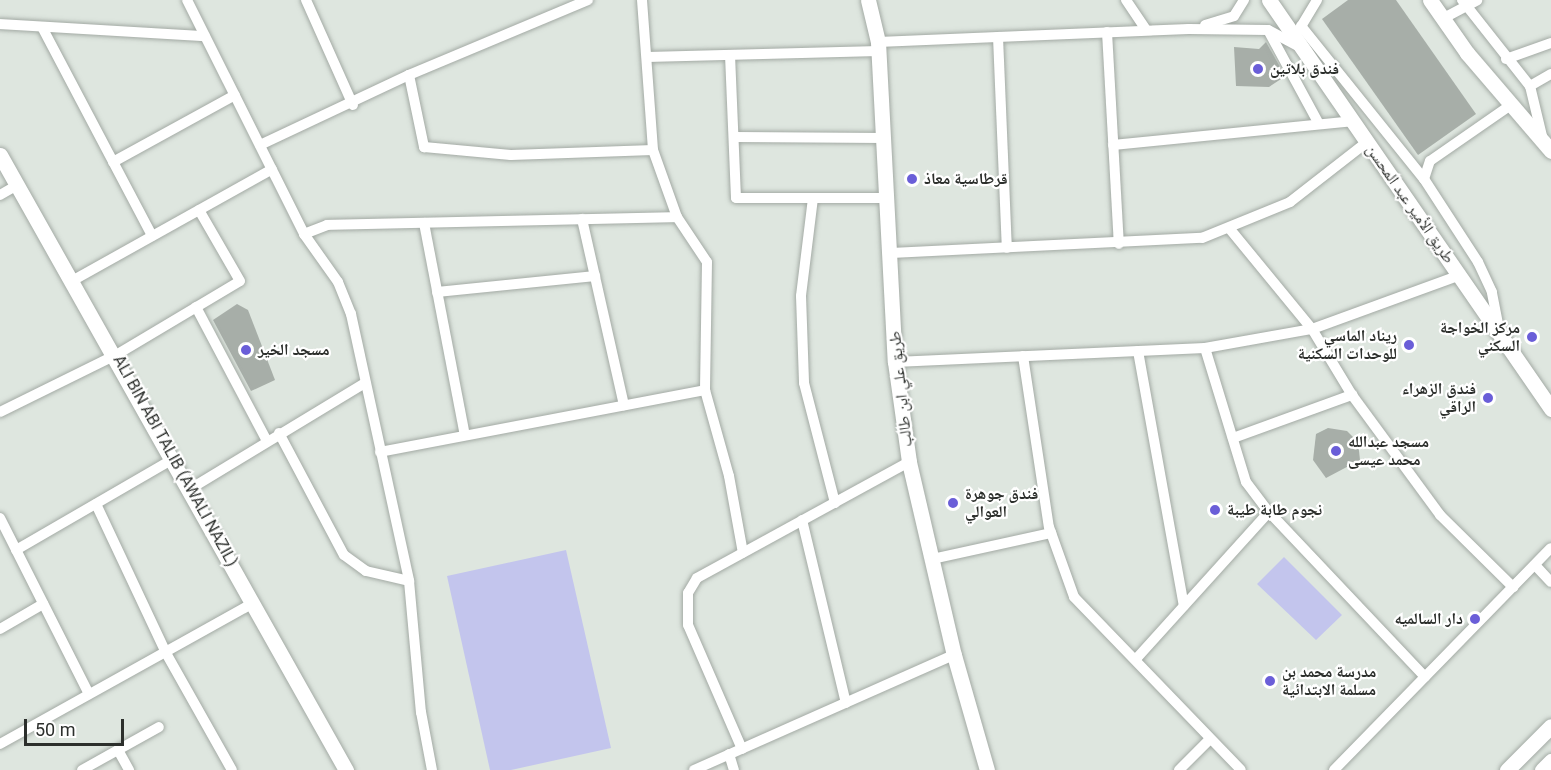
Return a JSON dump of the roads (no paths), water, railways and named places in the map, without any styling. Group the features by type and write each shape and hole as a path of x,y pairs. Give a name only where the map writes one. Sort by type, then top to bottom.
{"main road":[{"name":"طريق علي ابن طالب","path":"868,0 879,47 895,362 909,462 954,655 987,770"},
{"name":"طريق الأمير عبد المحسن","path":"1269,0 1298,37 1352,121 1551,409"},
{"path":"1431,0 1442,19 1547,147"},
{"name":"ALI BIN ABI TALIB (AWALI NAZIL)","path":"0,154 116,355 346,770"},
{"path":"1507,770 1551,726"},
{"path":"1542,770 1551,761"}],"street":[{"path":"187,0 304,234 338,282 351,314 409,581 421,712 432,770"},
{"path":"306,0 353,105"},
{"path":"261,145 353,105 409,75 588,0"},
{"path":"642,0 653,150 677,217 707,262 705,390 729,476 743,553"},
{"path":"1126,0 1146,30"},
{"path":"1189,28 1234,16 1244,0"},
{"path":"1298,37 1317,0"},
{"path":"1442,19 1464,3 1477,0"},
{"path":"1464,3 1506,60 1530,86 1547,147"},
{"path":"0,24 205,36"},
{"path":"42,27 152,237"},
{"path":"647,57 730,55 879,47 998,37 1189,28 1268,30 1298,37 1424,180 1478,262 1492,292 1501,338"},
{"path":"1268,30 1319,124"},
{"path":"1107,32 1119,244"},
{"path":"998,37 1007,248"},
{"path":"1506,60 1551,42"},
{"path":"730,55 736,198 888,198"},
{"path":"409,75 424,147 511,155 653,150"},
{"path":"1530,86 1551,75"},
{"path":"113,162 235,95"},
{"path":"1424,180 1430,161 1511,105"},
{"path":"1113,145 1352,121"},
{"path":"734,137 884,138"},
{"path":"891,253 1119,244 1202,238 1290,202 1367,142"},
{"path":"72,281 272,169"},
{"path":"0,195 17,185"},
{"path":"813,198 801,296 804,383 835,503"},
{"path":"0,412 116,355 240,281 198,210"},
{"path":"304,234 327,225 677,217"},
{"path":"582,219 624,405"},
{"path":"424,223 465,435"},
{"path":"1229,228 1312,329 1352,395 1440,515 1513,587"},
{"path":"437,292 595,276"},
{"path":"895,362 1205,348 1312,329 1460,276"},
{"path":"196,307 267,441"},
{"path":"1205,348 1246,482 1269,512 1425,677"},
{"path":"1138,351 1184,606"},
{"path":"1023,356 1051,532 1074,597 1136,659 1240,770"},
{"path":"190,489 365,383"},
{"path":"380,452 705,390"},
{"path":"1233,438 1352,395"},
{"path":"279,433 344,555 366,571 409,581"},
{"path":"16,550 173,459"},
{"path":"741,749 688,626 688,593 697,578 909,462"},
{"path":"96,504 166,653 232,770"},
{"path":"1136,659 1269,512"},
{"path":"0,518 89,694"},
{"path":"802,520 846,703"},
{"path":"932,559 1051,532"},
{"path":"1334,770 1551,549"},
{"path":"1534,565 1551,582"},
{"path":"0,744 253,603"},
{"path":"0,629 43,604"},
{"path":"694,770 954,655"},
{"path":"82,770 159,727"},
{"path":"1179,770 1210,739"},
{"path":"118,750 129,770"},
{"path":"729,754 734,770"}],"place":[{"name":"فندق بلاتين","path":"1258,69"},
{"name":"قرطاسية معاذ","path":"912,179"},
{"name":"مركز الخواجة السكني","path":"1532,337"},
{"name":"ريناد الماسي للوحدات السكنية","path":"1409,345"},
{"name":"مسجد الخير","path":"246,350"},
{"name":"فندق الزهراء الراقي","path":"1488,398"},
{"name":"مسجد عبدالله محمد عيسى","path":"1336,451"},
{"name":"فندق جوهرة العوالي","path":"953,503"},
{"name":"نجوم طابة طيبة","path":"1215,510"},
{"name":"دار السالميه","path":"1475,619"},
{"name":"مدرسة محمد بن مسلمة الابتدائية","path":"1270,681"}]}
